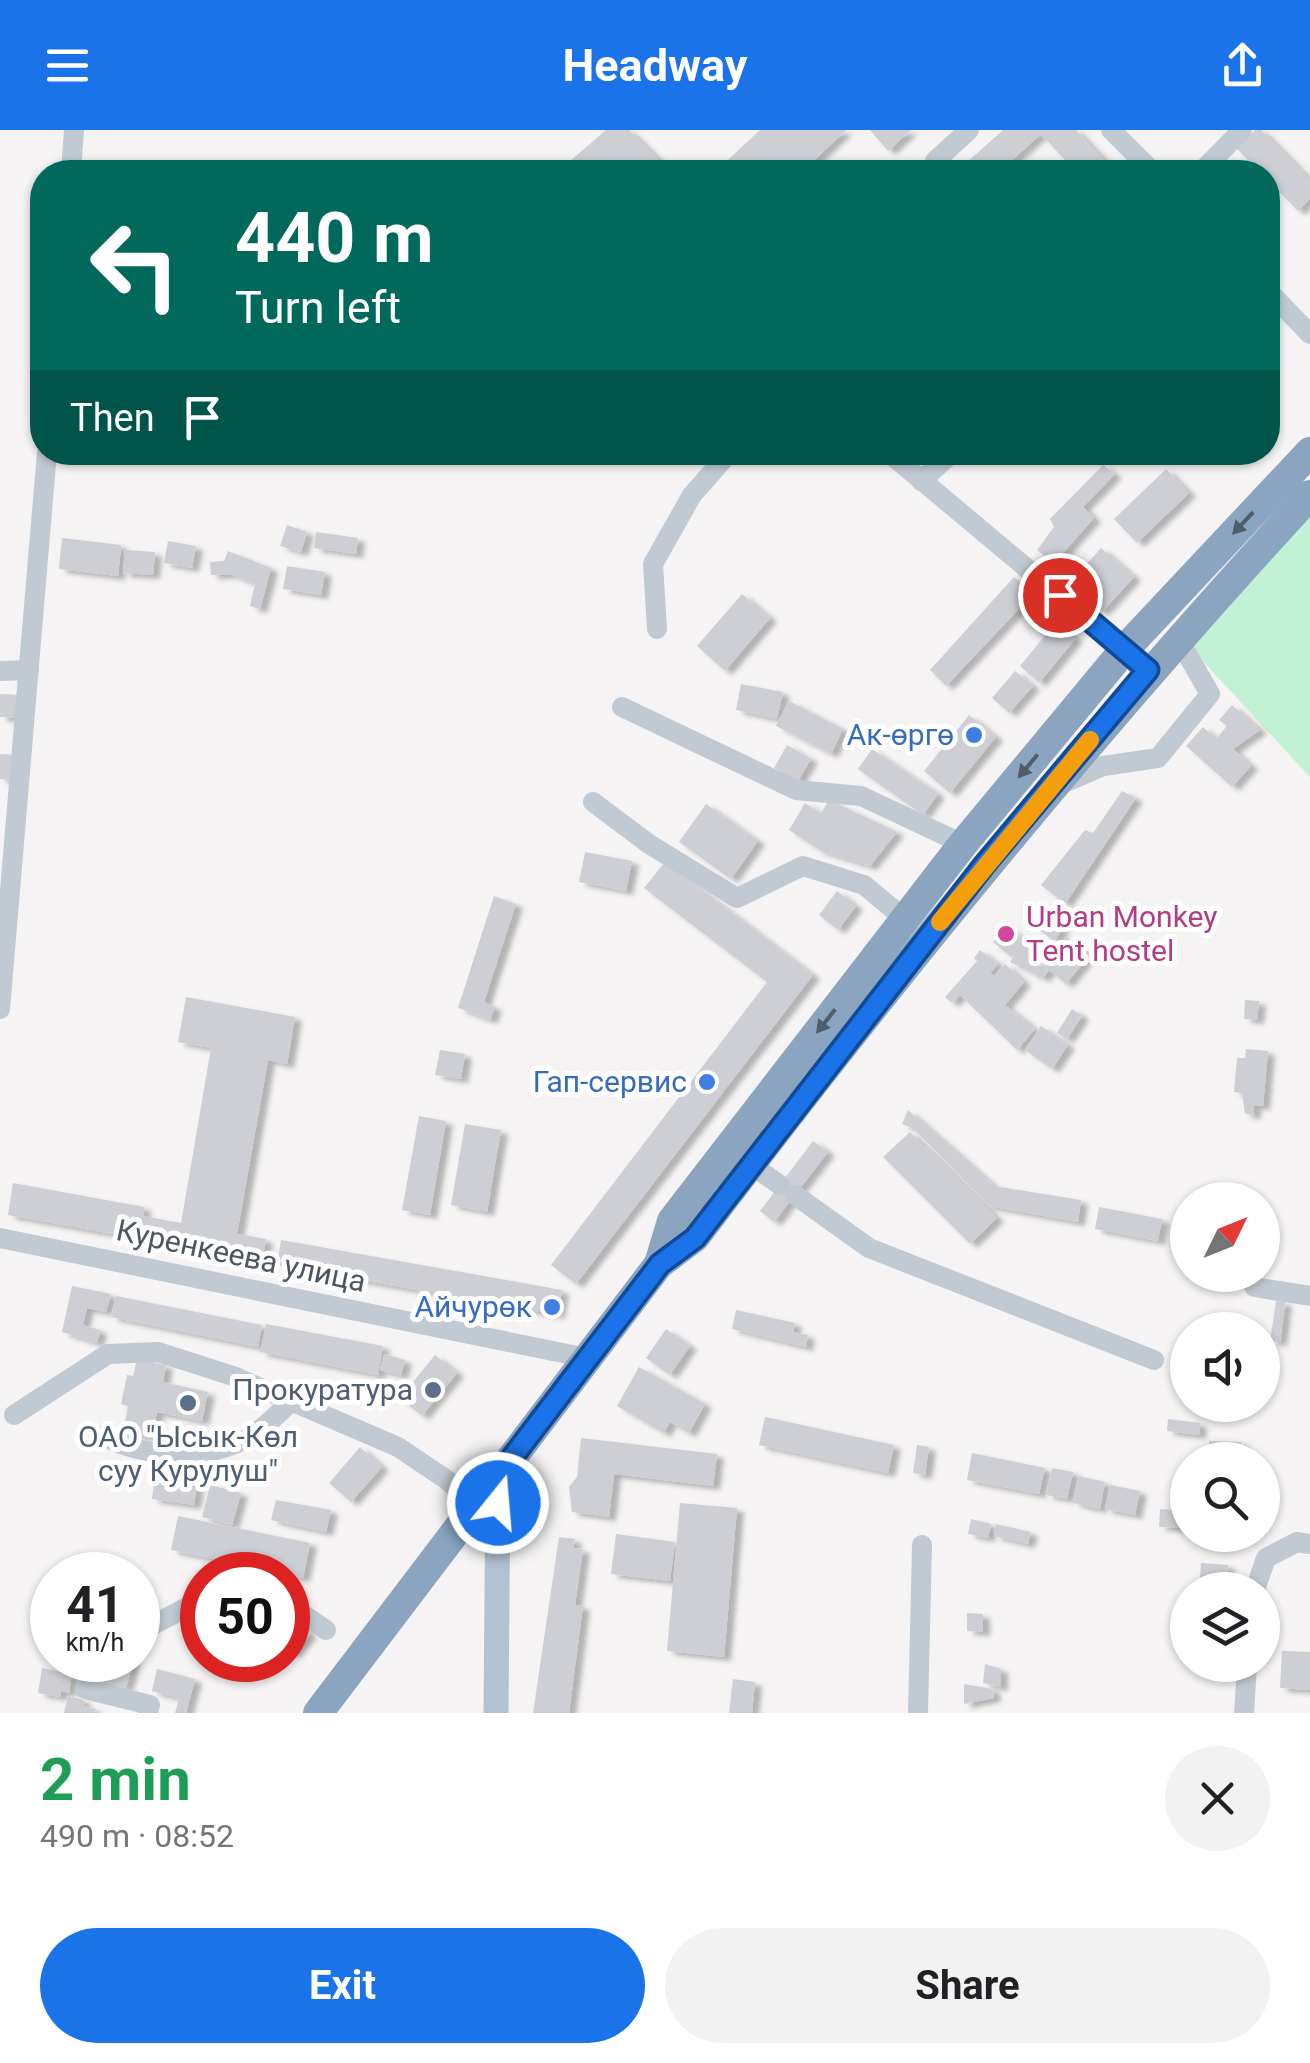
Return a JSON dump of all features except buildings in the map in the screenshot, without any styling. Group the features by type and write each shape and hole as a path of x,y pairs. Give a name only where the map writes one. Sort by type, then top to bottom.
{"highway":[{"path":"318,1713 660,1264 695,1238 1124,650 1310,452"},
{"path":"660,1264 672,1220 905,920 1048,790 1148,670 1310,495"},
{"path":"1155,616 1178,638"},
{"path":"1124,650 1148,670"}],"main road":[{"path":"496,1713 498,1476"}],"street":[{"path":"72,160 74,130"},
{"path":"935,160 970,130"},
{"path":"1112,130 1141,160"},
{"path":"1213,160 1242,130"},
{"path":"1280,303 1310,334"},
{"path":"0,1008 46,465"},
{"path":"657,629 653,564 692,495 719,465"},
{"path":"902,465 1124,650"},
{"path":"920,481 938,465"},
{"path":"1048,790 1103,766 1158,758 1210,694 1178,638"},
{"path":"0,671 29,670"},
{"path":"622,707 796,790 861,796 974,854"},
{"path":"593,802 649,844 737,898 803,866 864,885 905,920"},
{"path":"750,1164 869,1248 1154,1360"},
{"name":"Куренкеева улица","path":"0,1238 587,1358"},
{"path":"1280,1291 1310,1296"},
{"path":"14,1415 108,1354 158,1352 234,1376 398,1448 447,1480 475,1506"},
{"path":"104,1436 128,1449 193,1454 244,1441 292,1401"},
{"path":"1261,1572 1266,1558 1296,1542 1310,1544"},
{"path":"918,1713 922,1546"},
{"path":"310,1619 326,1630"},
{"path":"1244,1713 1246,1682"},
{"path":"84,1689 150,1705 148,1713"}],"green space":[{"path":"1310,511 1310,777 1188,645"}],"slow traffic":[{"path":"940,922 1090,740"}],"place":[{"name":"Ак-өргө","path":"974,735"},
{"name":"Urban Monkey Tent hostel","path":"1006,934"},
{"name":"Гап-сервис","path":"707,1082"},
{"name":"Айчурөк","path":"552,1307"},
{"name":"Прокуратура","path":"433,1390"},
{"name":"ОАО \"Ысык-Көл суу Курулуш\"","path":"188,1403"}],"route":[{"path":"498,1503 498,1476 660,1264 695,1238 985,864 1148,670 1060,595"}]}
